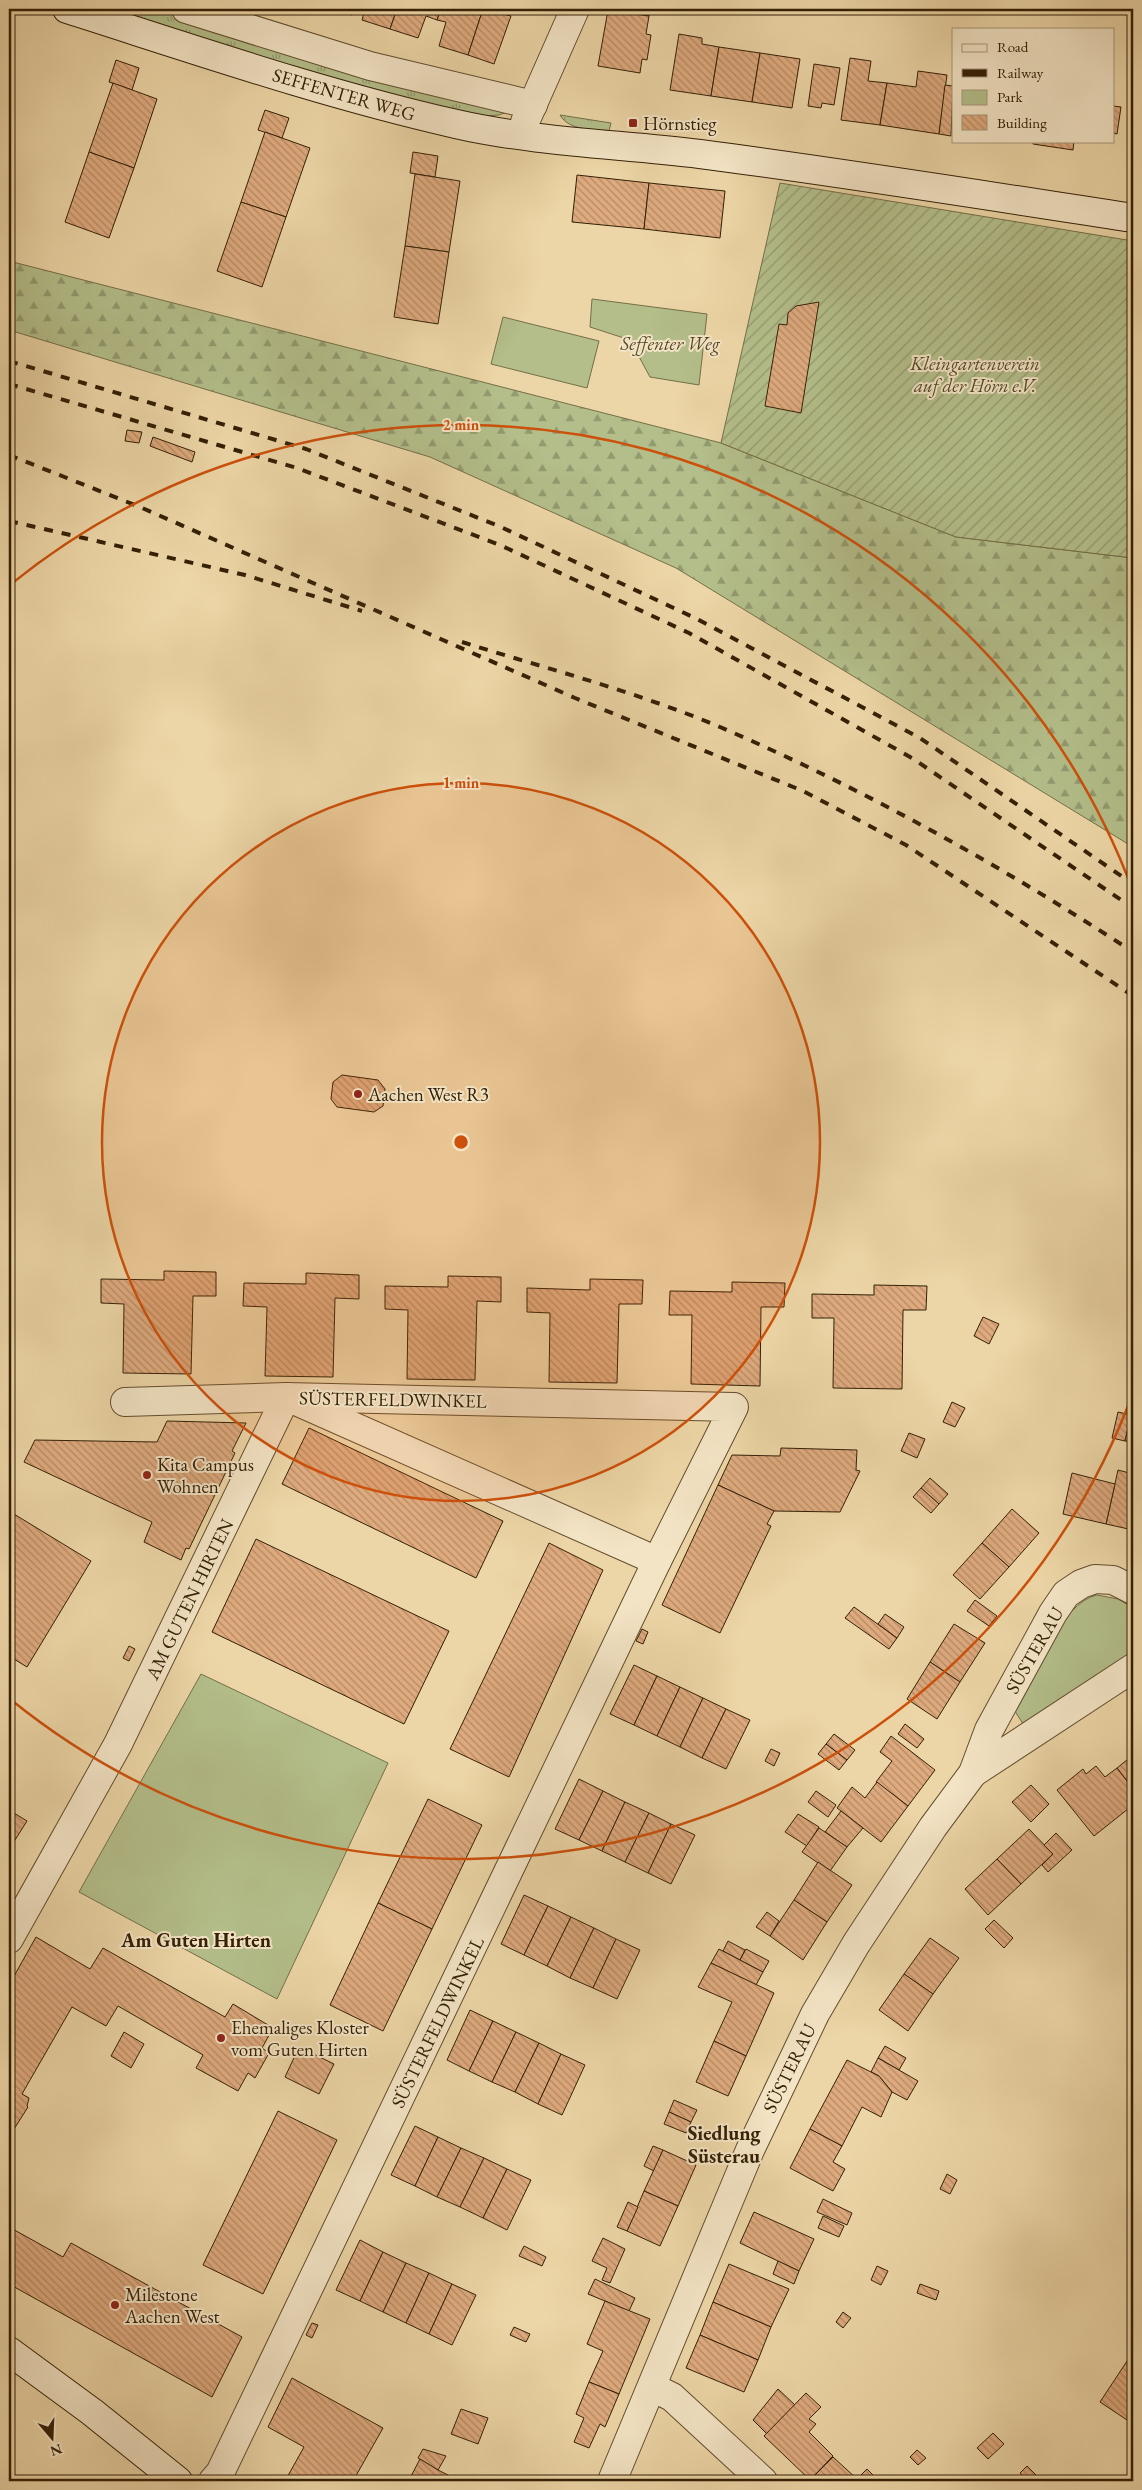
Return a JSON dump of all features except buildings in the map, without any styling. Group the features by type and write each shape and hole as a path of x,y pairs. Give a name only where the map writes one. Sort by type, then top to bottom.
{"street":[{"name":"SEFFENTER WEG","path":"68,9 334,93 458,124 519,134 625,144 818,169 1133,218"},
{"name":"SEFFENTER WEG","path":"186,9 370,66 533,105"},
{"path":"519,134 575,9"},
{"path":"125,1402 286,1397"},
{"name":"SÜSTERFELDWINKEL","path":"213,2481 228,2455 657,1561 734,1407 286,1397"},
{"name":"SÜSTERFELDWINKEL","path":"286,1397 657,1561"},
{"name":"AM GUTEN HIRTEN","path":"9,1940 118,1744 286,1397"},
{"name":"SÜSTERAU","path":"612,2481 750,2150 815,2014 895,1882 973,1773 989,1730 1053,1613 1066,1594 1081,1584 1095,1579 1113,1580 1133,1590"},
{"name":"SÜSTERAU","path":"973,1773 1133,1668"},
{"path":"9,2351 92,2412 178,2481"},
{"path":"652,2387 672,2397 763,2481"}],"green space":[{"path":"113,9 158,9 395,85 507,112 499,115 483,116 356,87"},
{"path":"560,115 611,123 609,131 575,127"},
{"name":"Kleingartenverein auf der Hörn e.V.","path":"780,183 1133,241 1133,558 956,537 721,443"},
{"path":"9,261 721,443 956,537 1133,558 1133,847 676,568 430,457 9,330"},
{"name":"Seffenter Weg","path":"592,299 707,314 699,385 650,377 630,340 590,327"},
{"path":"503,317 599,341 587,388 491,364"},
{"path":"1097,1595 1118,1599 1133,1608 1133,1651 1025,1727 1013,1708 1038,1661 1048,1643 1072,1611 1084,1601"},
{"path":"201,1674 388,1763 277,1999 79,1892"}],"railway":[{"path":"9,361 306,449 501,527 695,618 920,738 1133,884"},
{"path":"9,384 297,468 500,545 689,633 912,758 1133,908"},
{"path":"9,455 140,507 575,698 803,791 906,845 1133,996"},
{"path":"9,521 245,575 362,611"},
{"path":"462,642 689,714 774,751 827,776 983,859 1133,952"}],"place":[{"name":"Hörnstieg","path":"633,123"},
{"name":"Aachen West R3","path":"358,1094"},
{"name":"Kita Campus Wohnen","path":"147,1475"},
{"name":"Ehemaliges Kloster vom Guten Hirten","path":"221,2038"},
{"name":"Milestone Aachen West","path":"115,2305"}],"district":[{"name":"Am Guten Hirten","path":"196,1940"},
{"name":"Siedlung Süsterau","path":"724,2144"}]}
